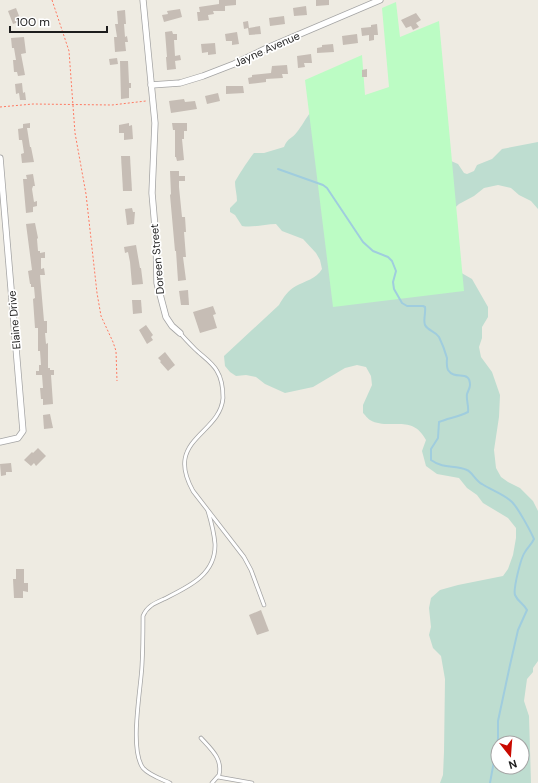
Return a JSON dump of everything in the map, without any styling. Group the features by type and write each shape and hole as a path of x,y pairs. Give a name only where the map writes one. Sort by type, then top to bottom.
{"street":[{"name":"Doreen Street","path":"143,0 155,123 152,193 156,238 157,283 166,317 172,326 180,333"},
{"name":"Jayne Avenue","path":"151,85 180,83 203,76 234,64 267,48 380,0"},
{"name":"Elaine Drive","path":"0,158 23,431 18,438 12,441 0,442"}],"lane":[{"name":"Doreen Street","path":"180,333 193,348 214,367 222,384 223,392 221,408 212,422 192,444 187,452 185,460 188,480 194,491 244,557 251,570 264,605"},
{"path":"170,783 149,773 143,767 139,760 136,747 142,664 143,616 145,611 154,604 182,591 200,579 210,564 214,553 215,544 214,533 208,510"},
{"path":"201,738 217,756 220,764 221,770 218,777 212,783"},
{"path":"218,777 252,783"}],"path":[{"path":"52,0 69,52 75,133 86,201 96,293 101,316 116,351 117,381"},
{"path":"0,107 33,104 112,105 152,100"}],"green space":[{"path":"396,2 400,37 439,21 464,291 333,307 305,80 362,55 365,95 389,87 382,8"},
{"path":"311,112 444,158 458,164 464,173 467,174 474,171 477,165 492,159 502,149 538,142 538,209 531,201 519,195 511,188 498,185 484,188 474,196 459,204 445,217 451,267 472,279 488,307 488,317 482,327 482,338 479,347 481,357 492,372 500,395 499,417 494,450 496,468 501,477 520,488 533,501 538,511 538,661 533,668 533,672 527,679 524,701 529,716 530,735 490,735 490,775 530,775 530,750 531,783 440,783 443,775 445,679 441,656 433,648 429,635 431,627 429,608 431,598 440,590 503,576 508,569 513,555 516,528 508,518 483,503 477,495 467,488 459,478 437,474 426,466 422,451 426,440 414,427 400,424 377,423 366,417 363,413 363,405 372,385 371,376 366,367 357,365 345,368 313,387 285,393 265,384 256,377 246,375 236,376 225,366 224,356 279,305 291,290 314,277 322,269 320,260 316,253 303,239 282,231 276,224 250,227 242,226 235,215 230,212 230,208 237,201 235,182 252,155 254,153 264,153 284,147 287,141 299,130"}],"building":[{"path":"219,0 236,0 236,5 225,6 225,11 213,11 214,14 208,15 209,20 198,21 197,12 200,12 199,7 219,4"},
{"path":"316,0 329,0 329,5 316,6"},
{"path":"306,6 307,15 294,16 293,8"},
{"path":"16,8 21,21 13,24 8,11"},
{"path":"180,9 182,17 164,22 162,15 168,14 167,11"},
{"path":"125,10 125,37 127,36 128,42 125,42 126,51 115,52 114,37 117,37 115,24 118,24 117,11"},
{"path":"416,13 421,20 416,23 419,27 413,30 411,26 406,28 401,20"},
{"path":"284,16 285,24 270,26 269,18"},
{"path":"248,21 249,28 260,26 261,34 249,35 248,28 244,29 243,22"},
{"path":"377,24 378,35 374,35 374,40 369,41 369,35 362,36 361,28 371,27 371,25"},
{"path":"172,31 173,34 177,34 177,40 174,40 175,56 180,55 181,60 175,61 176,69 167,70 165,32"},
{"path":"237,32 239,44 232,45 232,41 226,41 225,34"},
{"path":"357,34 358,43 343,45 342,36"},
{"path":"24,37 26,53 21,54 25,75 18,76 17,72 14,72 13,60 16,60 14,48 12,48 11,38"},
{"path":"215,43 216,54 208,55 208,52 202,53 201,44"},
{"path":"333,44 334,52 317,53 317,48 322,47 322,45"},
{"path":"311,54 312,63 304,63 305,67 298,68 297,56"},
{"path":"117,58 118,64 110,65 109,59"},
{"path":"120,61 128,61 129,83 131,83 131,88 129,88 129,98 121,99"},
{"path":"287,65 288,74 282,74 283,78 266,79 266,82 249,84 248,78 252,77 252,75 271,73 272,66"},
{"path":"367,69 367,77 362,77 362,70"},
{"path":"22,83 23,93 25,92 26,100 20,100 19,93 16,94 15,84"},
{"path":"226,86 243,86 244,93 226,94"},
{"path":"218,93 220,101 207,104 205,96"},
{"path":"184,99 185,102 195,101 197,109 171,113 169,101"},
{"path":"30,123 30,128 27,128 34,162 22,163 21,154 24,153 22,140 19,140 18,129 23,128 23,124"},
{"path":"129,123 129,126 132,125 133,139 124,140 124,133 119,133 119,125"},
{"path":"172,123 187,123 187,131 184,131 184,139 182,139 184,160 177,161 175,157 175,130 173,130"},
{"path":"121,156 130,156 132,191 123,191"},
{"path":"170,171 179,171 179,176 185,176 185,181 179,181 179,187 182,217 185,217 186,232 184,232 186,257 183,257 186,280 178,281 170,195"},
{"path":"33,174 35,186 33,186 32,189 34,202 37,201 37,206 33,207 33,212 26,213 23,179 27,179 26,175"},
{"path":"132,208 133,212 135,212 134,224 127,225 125,209"},
{"path":"35,223 38,238 38,251 40,251 40,253 45,252 45,258 41,258 41,269 44,268 45,275 40,275 44,321 47,321 47,333 45,333 46,344 48,343 48,368 50,368 50,370 54,370 54,375 51,375 53,404 43,405 40,388 43,388 42,375 36,375 36,371 39,371 39,365 41,365 40,351 38,351 38,328 35,328 33,299 35,298 34,287 31,287 28,271 32,270 26,224"},
{"path":"136,245 143,284 132,285 128,252 125,253 124,247"},
{"path":"188,290 189,305 181,305 179,291"},
{"path":"132,300 141,300 142,313 133,314"},
{"path":"213,306 216,314 213,315 217,328 200,333 193,312"},
{"path":"146,325 153,335 151,337 153,340 147,344 139,330"},
{"path":"165,352 175,365 168,371 158,358"},
{"path":"50,414 53,428 44,429 43,415"},
{"path":"38,448 46,456 36,466 34,463 31,466 24,460"},
{"path":"11,463 12,472 6,472 6,475 1,476 0,464"},
{"path":"16,569 24,569 24,583 28,583 28,592 23,591 23,598 14,598 13,579 16,579"},
{"path":"261,610 269,631 257,635 249,615"}],"waterway":[{"path":"278,169 323,185 327,188 363,242 373,251 388,257 392,261 396,271 393,282 394,289 402,303 407,306 425,307 425,325 439,337 447,358 448,370 454,375 468,377 470,385 467,394 468,412 439,422 438,438 431,449 431,460 441,465 458,467 467,470 480,483 509,499 521,514 534,539 523,555 516,580 515,595 527,610 518,630 498,721 498,739 490,783"}]}
